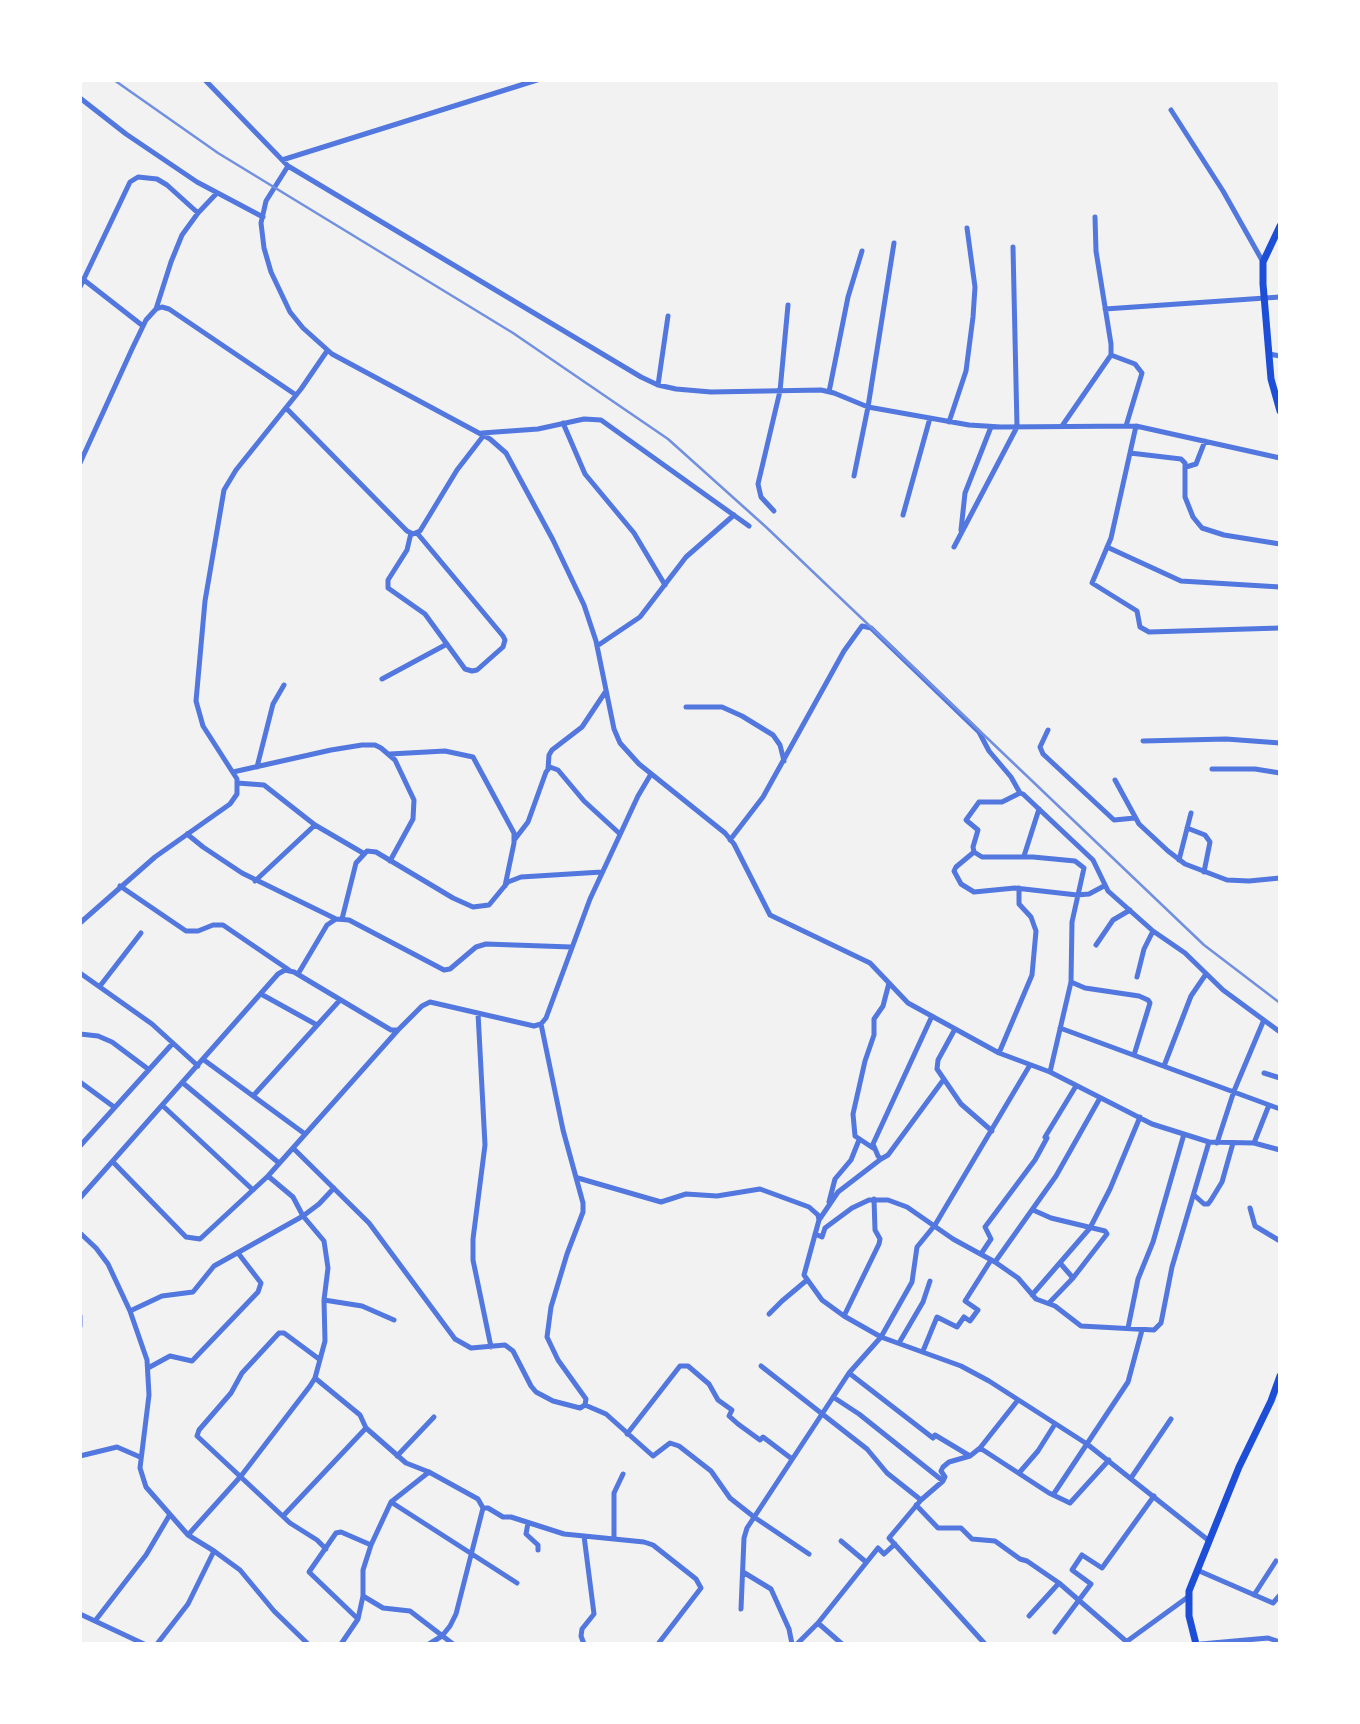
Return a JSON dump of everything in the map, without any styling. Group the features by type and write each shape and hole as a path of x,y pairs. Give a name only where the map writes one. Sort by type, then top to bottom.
{"main road":[{"path":"1279,226 1263,262 1263,297 1271,379 1279,408"},
{"path":"1199,1643 1189,1616 1188,1597 1208,1540 1271,1401 1279,1376"}],"street":[{"path":"205,80 288,166 658,385 711,391 828,392 868,407 991,427 1136,426 1279,458"},
{"path":"282,160 537,80"},
{"path":"80,98 126,134 216,194 262,217"},
{"path":"1171,110 1223,191 1263,262"},
{"path":"288,166 266,201 262,217 264,248 284,300 303,328 327,351 500,446 512,464 584,605 597,646 614,729 620,743 651,774 713,822 730,840 770,915 866,961 875,967 908,1003 999,1053 1050,1072 1140,1117 1184,1134 1209,1142 1254,1143 1279,1150"},
{"path":"80,288 126,188 138,177 157,179 198,213"},
{"path":"156,309 176,247 198,213 216,194"},
{"path":"1062,426 1111,355 1096,251 1095,217"},
{"path":"949,422 966,371 973,317 975,287 967,228"},
{"path":"854,476 868,407 894,243"},
{"path":"954,547 1017,427 1013,247"},
{"path":"828,392 848,297 862,251"},
{"path":"84,280 143,326"},
{"path":"1105,309 1279,297"},
{"path":"774,511 761,497 758,484 780,391 788,305"},
{"path":"80,463 143,326 150,313 162,307 169,309 296,395"},
{"path":"658,385 668,316"},
{"path":"80,923 155,857 230,804 237,794 233,772 203,726 196,701 205,601 224,490 236,470 296,395 327,351"},
{"path":"1269,354 1279,356"},
{"path":"1111,355 1135,364 1142,373 1126,426"},
{"path":"286,408 414,533 457,578 505,640 503,647 495,655 472,671 463,667 425,614 392,591 387,584 414,533 482,434"},
{"path":"482,434 527,431 595,418 610,425 749,526"},
{"path":"903,515 930,418"},
{"path":"563,424 585,474 634,533 665,585"},
{"path":"1136,426 1107,547 1092,583 1137,611 1138,624 1149,632 1279,628"},
{"path":"961,534 965,493 991,427"},
{"path":"1186,467 1196,464 1205,441"},
{"path":"1130,453 1181,459 1186,467 1185,497 1198,524 1224,535 1279,544"},
{"path":"597,646 640,617 687,557 734,515"},
{"path":"1107,547 1181,582 1279,587"},
{"path":"730,840 758,806 844,651 860,627 865,626 979,732 991,755 1020,793 1093,860 1100,870 1104,886 1153,931 1185,953 1206,974 1279,1032"},
{"path":"382,679 447,645"},
{"path":"257,766 274,701 284,685"},
{"path":"505,886 515,839 528,822 548,769 549,755 582,727 606,691"},
{"path":"685,707 722,707 743,716 772,735 780,745 784,761"},
{"path":"1048,730 1040,747 1043,754 1114,820 1135,818"},
{"path":"1143,741 1226,739 1279,743"},
{"path":"233,772 307,755 375,745 390,754 411,791 414,810 413,819 390,861"},
{"path":"390,754 445,751 473,757 505,814 515,839"},
{"path":"548,769 558,770 584,801 620,834"},
{"path":"1212,769 1255,769 1279,773"},
{"path":"113,1163 186,1237 200,1239 268,1177 422,1006 429,1002 534,1026 541,1024 546,1018 602,872 651,774"},
{"path":"1115,779 1135,818 1179,860 1222,878 1243,881 1279,878"},
{"path":"237,783 264,785 315,825 363,853"},
{"path":"1020,793 1002,802 983,801 975,804 965,820 978,830 972,847 974,852 982,857 1024,856 1075,861 1084,867 1072,922 1071,982 1050,1072"},
{"path":"1024,856 1039,809"},
{"path":"1179,860 1191,813"},
{"path":"255,881 315,825"},
{"path":"1187,828 1209,838 1211,846 1204,872"},
{"path":"187,834 226,864 255,881 444,970 450,969 476,947 486,944 571,947"},
{"path":"298,974 327,925 339,919 356,863 367,851 376,852 472,907 489,905 513,879 602,872"},
{"path":"974,852 956,866 954,871 961,884 978,893 1019,888 1077,895 1094,892 1104,886"},
{"path":"120,886 186,931 223,925 289,970 386,1028 398,1030"},
{"path":"999,1053 1032,975 1036,931 1031,917 1019,904 1019,888"},
{"path":"1096,945 1113,920 1130,911"},
{"path":"1137,977 1144,949 1153,931"},
{"path":"100,986 141,933"},
{"path":"80,1198 281,972 289,970"},
{"path":"80,973 135,1011 198,1066"},
{"path":"1164,1066 1191,996 1206,974"},
{"path":"1071,982 1086,988 1149,1000 1134,1055"},
{"path":"881,1158 874,1148 859,1140 853,1132 853,1114 874,1035 874,1019 883,1006 889,983"},
{"path":"261,994 317,1025"},
{"path":"253,1096 340,1000"},
{"path":"478,1013 485,1145 473,1239 473,1260 491,1347"},
{"path":"874,1148 873,1144 889,1105 932,1016"},
{"path":"1217,1143 1234,1091 1264,1022"},
{"path":"541,1024 564,1130 582,1192 583,1212 551,1307 547,1332 558,1360 586,1399 585,1405"},
{"path":"1060,1028 1279,1109"},
{"path":"955,1029 936,1064 961,1104 992,1131"},
{"path":"80,1034 98,1036 112,1042 148,1069"},
{"path":"80,1146 173,1043"},
{"path":"204,1060 305,1134"},
{"path":"741,1609 744,1538 754,1517 849,1373 881,1337 912,1282 917,1247 935,1226 1030,1065"},
{"path":"1264,1073 1279,1078"},
{"path":"944,1079 888,1155 838,1192 819,1220 804,1275 822,1300 844,1316 881,1337 961,1366 1087,1444 1208,1540"},
{"path":"80,1082 114,1107"},
{"path":"183,1083 279,1163"},
{"path":"981,1254 991,1239 985,1227 1035,1160 1047,1138 1045,1137 1076,1086"},
{"path":"923,1351 937,1317 957,1327 964,1317 970,1321 978,1310 965,1301 1056,1176 1100,1098"},
{"path":"1254,1143 1269,1105"},
{"path":"163,1106 253,1190"},
{"path":"1032,1295 1090,1228 1110,1189 1140,1117"},
{"path":"1128,1328 1138,1279 1153,1242 1184,1134"},
{"path":"828,1206 835,1179 851,1160 859,1140"},
{"path":"815,1234 822,1237 825,1228 852,1208 874,1199 900,1204 953,1239 993,1261 1018,1278 1040,1301 1049,1304 1081,1326 1154,1330 1161,1323 1172,1267 1209,1142"},
{"path":"1194,1195 1204,1204 1211,1200 1222,1182 1233,1143"},
{"path":"293,1149 369,1223 455,1339 471,1348 505,1345 513,1351 536,1392 553,1401 580,1408 585,1405"},
{"path":"188,1535 241,1476 315,1378 325,1341 324,1300 328,1268 324,1241 303,1216 293,1198 268,1177"},
{"path":"578,1178 661,1202 686,1194 717,1196 766,1189 809,1207 818,1215 819,1220"},
{"path":"130,1311 162,1296 193,1292 210,1270 303,1216 334,1188"},
{"path":"844,1316 879,1244 880,1239 875,1230 874,1199"},
{"path":"1250,1208 1255,1226 1279,1241"},
{"path":"1033,1210 1051,1218 1105,1231 1106,1237 1049,1304"},
{"path":"80,1233 108,1264 130,1311 148,1368 149,1395 140,1457 140,1473 146,1486 188,1535 240,1570 274,1611 308,1643"},
{"path":"148,1368 170,1356 192,1362 258,1292 261,1283 238,1253"},
{"path":"1060,1263 1073,1278"},
{"path":"769,1314 807,1280"},
{"path":"899,1343 923,1302 930,1281"},
{"path":"324,1300 362,1306 394,1320"},
{"path":"80,1315 80,1326"},
{"path":"1053,1495 1131,1376 1142,1330"},
{"path":"319,1359 284,1333 279,1333 242,1373 231,1393 199,1430 198,1438 298,1530 317,1540 326,1549"},
{"path":"627,1434 680,1366 688,1366 709,1384 718,1401 732,1410 729,1416 792,1460"},
{"path":"761,1366 867,1449 938,1528 961,1528 972,1539 995,1541 1059,1583 1125,1643 1188,1597"},
{"path":"849,1373 933,1438 935,1436 970,1456"},
{"path":"315,1378 360,1415 366,1429 406,1463 429,1472 478,1499 483,1508 456,1614 442,1636 429,1643"},
{"path":"833,1397 859,1414 943,1481"},
{"path":"985,1643 889,1538 918,1503 943,1481 945,1477 941,1471 949,1462 970,1456 981,1448 1018,1400"},
{"path":"585,1405 606,1414 653,1456 670,1443 679,1446 711,1471 730,1498 809,1554"},
{"path":"397,1456 434,1417"},
{"path":"1131,1478 1171,1419"},
{"path":"1019,1473 1038,1451 1055,1424"},
{"path":"284,1515 366,1429"},
{"path":"80,1456 117,1447 140,1457"},
{"path":"981,1448 1066,1502 1075,1500 1109,1460"},
{"path":"341,1643 358,1619 363,1596 363,1570 371,1545 391,1502 429,1472"},
{"path":"614,1539 614,1493 623,1474"},
{"path":"1055,1632 1091,1584 1072,1570 1082,1555 1102,1568 1154,1496"},
{"path":"391,1502 517,1583"},
{"path":"483,1508 488,1507 503,1517 511,1517 564,1534 653,1545 700,1584 699,1591 658,1643"},
{"path":"95,1621 146,1555 169,1516"},
{"path":"528,1523 526,1534 538,1545 538,1550"},
{"path":"358,1619 309,1572 333,1536 341,1532 371,1545"},
{"path":"584,1536 594,1614 582,1629 584,1643"},
{"path":"841,1541 866,1562"},
{"path":"743,1572 771,1589 795,1643 818,1623 878,1548 884,1554 895,1545"},
{"path":"157,1643 188,1604 214,1551"},
{"path":"1254,1595 1276,1561"},
{"path":"1197,1570 1273,1603 1279,1595"},
{"path":"1029,1616 1059,1583"},
{"path":"363,1596 383,1608 410,1611 453,1643"},
{"path":"80,1614 144,1643"},
{"path":"818,1623 842,1643"},
{"path":"1199,1643 1268,1638 1278,1642"}],"railway":[{"path":"114,80 218,153 513,333 668,439 766,527 1204,945 1280,1003"}]}
